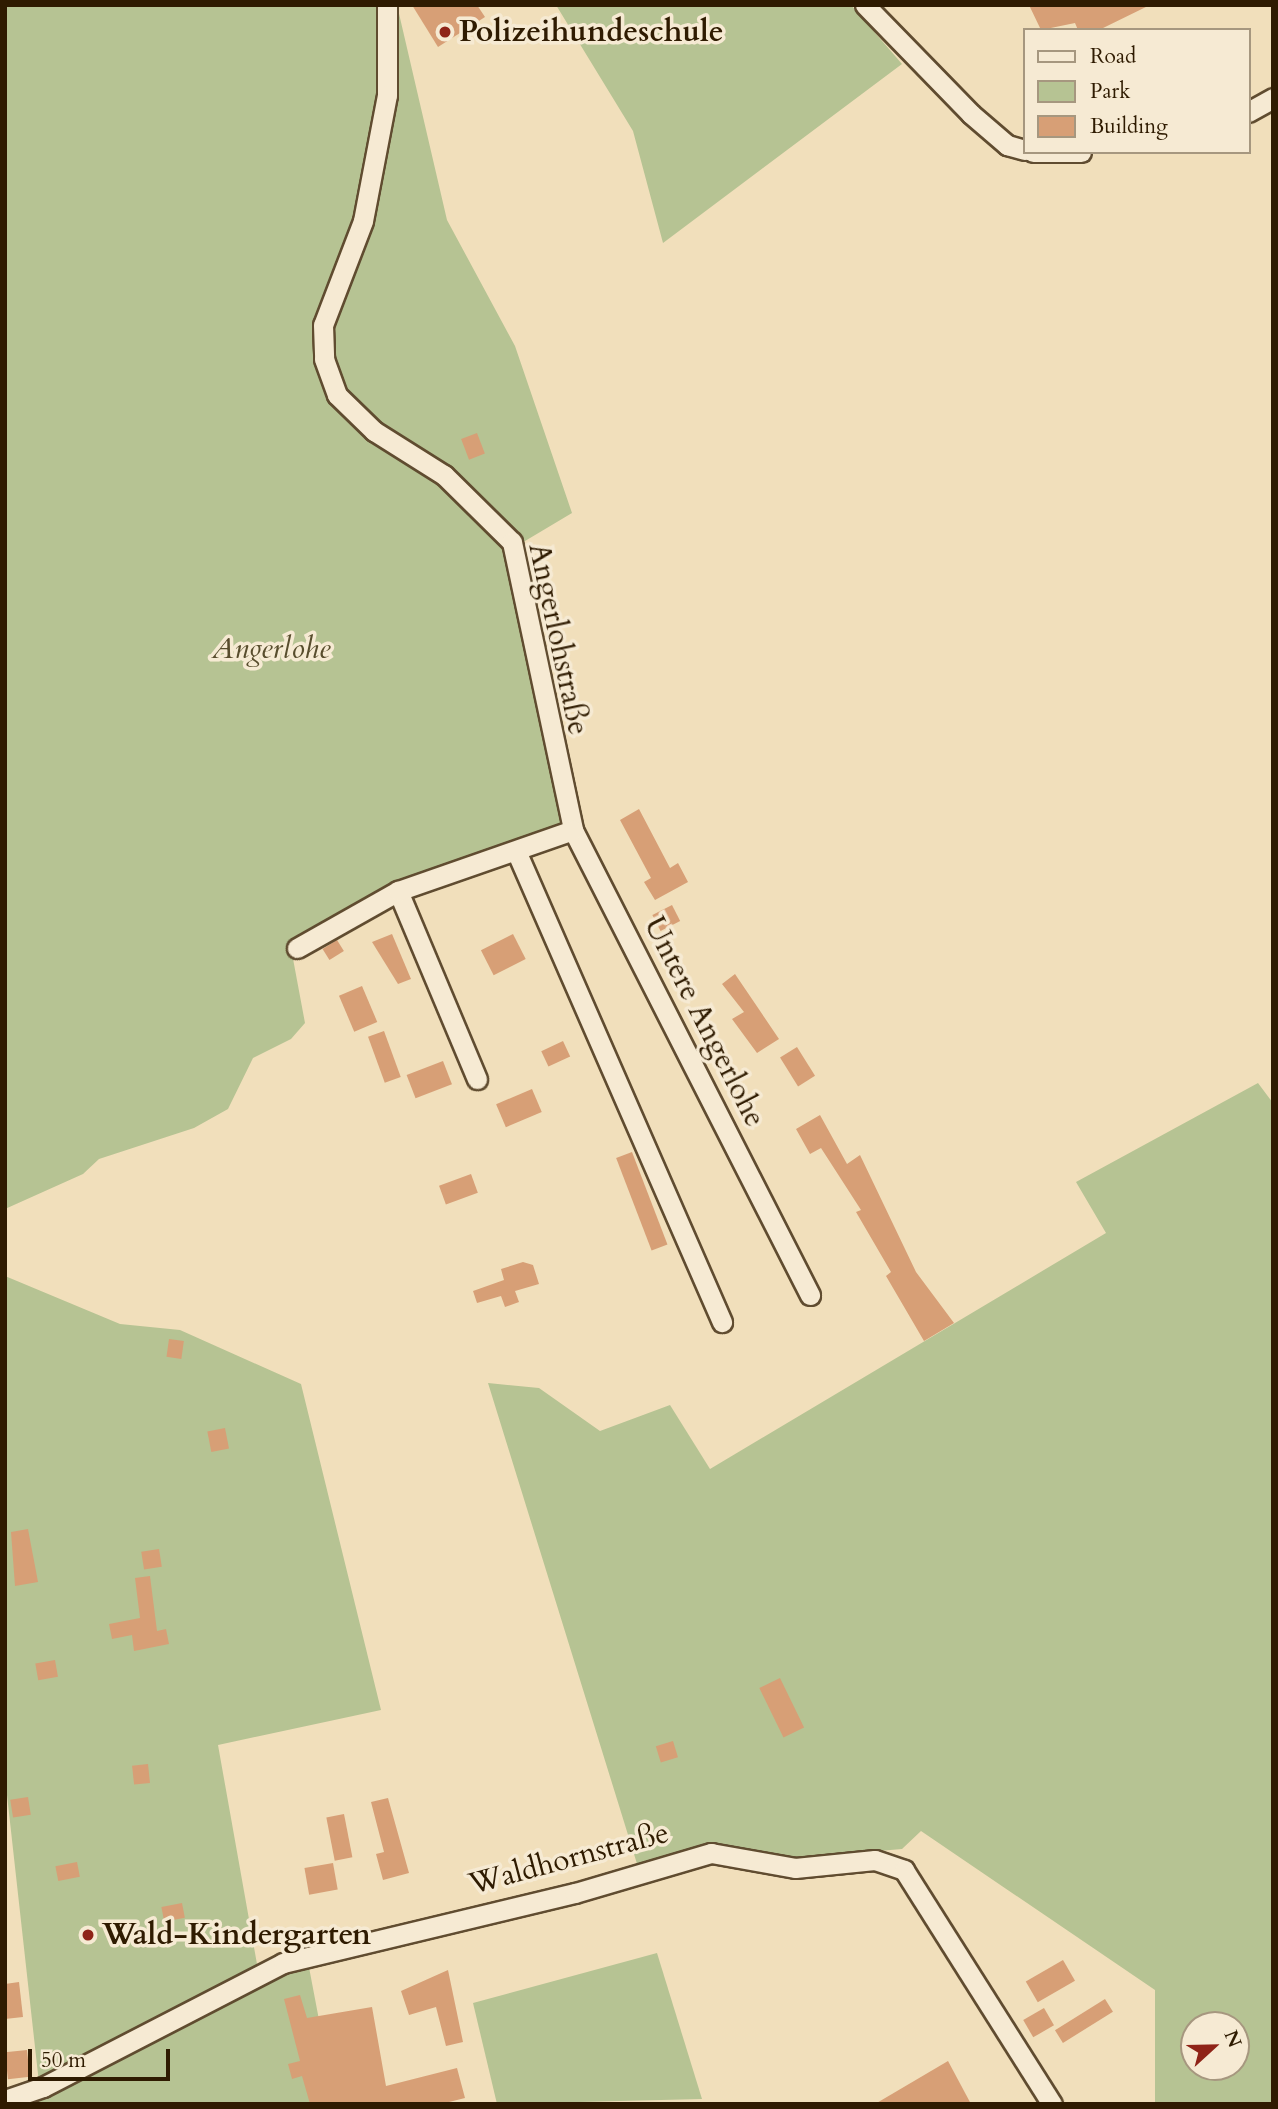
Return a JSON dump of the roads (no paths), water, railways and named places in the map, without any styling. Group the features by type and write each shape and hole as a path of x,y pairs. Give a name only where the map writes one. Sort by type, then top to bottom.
{"street":[{"name":"Angerlohstraße","path":"387,5 387,95 363,221 323,325 324,359 337,395 364,422 444,475 512,542 573,830"},
{"path":"865,5 971,114 1007,145 1023,150"},
{"path":"1250,111 1273,98"},
{"path":"297,948 398,891 517,853 573,830"},
{"name":"Untere Angerlohe","path":"573,830 810,1295"},
{"path":"517,853 722,1322"},
{"path":"398,891 477,1079"},
{"name":"Waldhornstraße","path":"5,2100 43,2087 283,1963 575,1893 711,1853 795,1868 875,1860 904,1870 1052,2104"}],"place":[{"name":"Polizeihundeschule","path":"445,32"},
{"name":"Wald-Kindergarten","path":"88,1935"}],"park label":[{"name":"Angerlohe","path":"271,649"}]}
